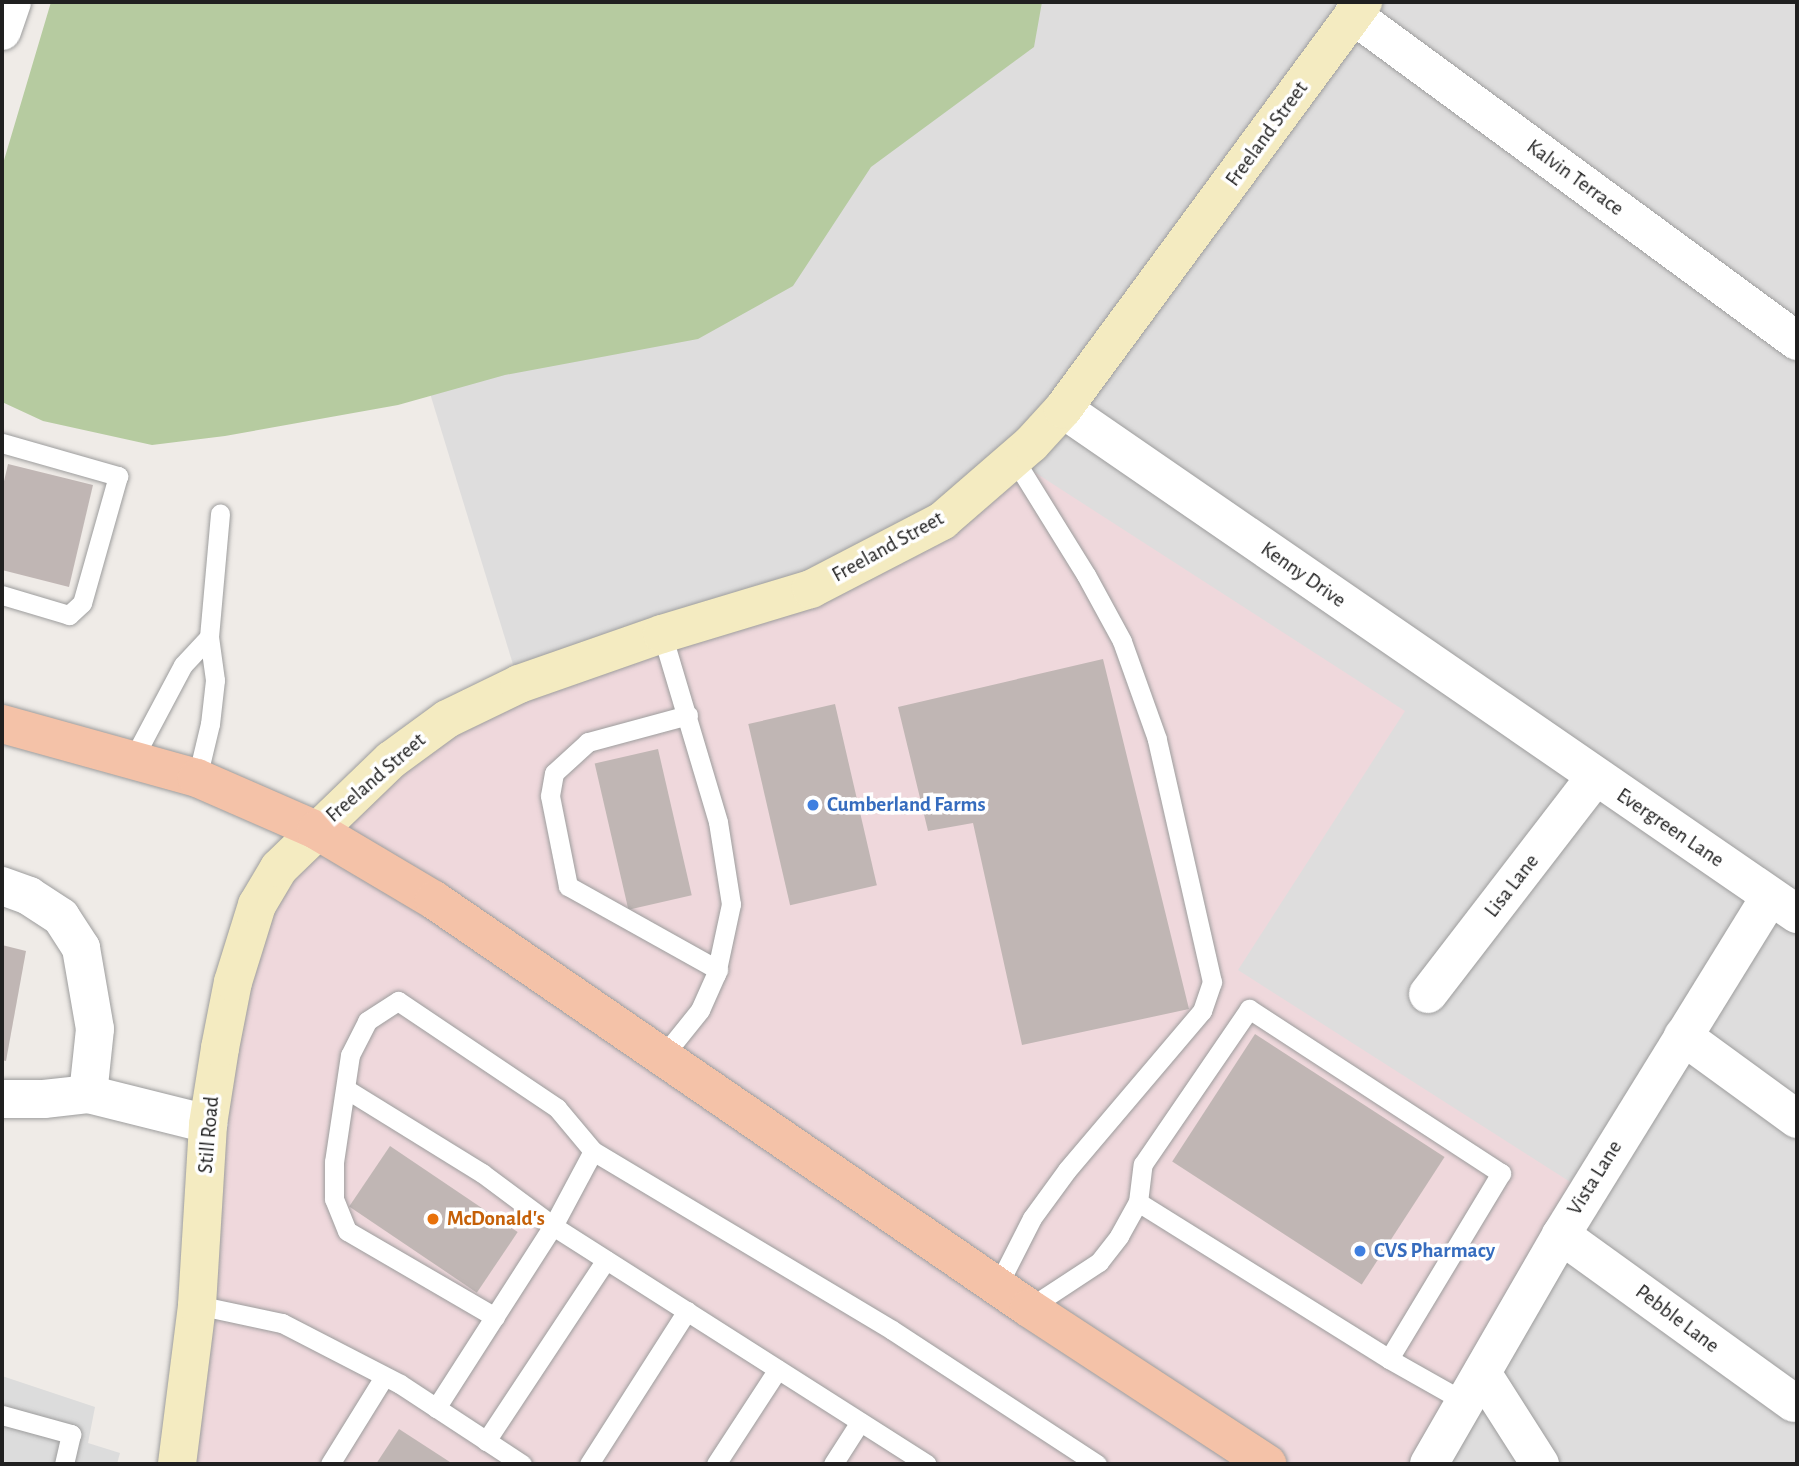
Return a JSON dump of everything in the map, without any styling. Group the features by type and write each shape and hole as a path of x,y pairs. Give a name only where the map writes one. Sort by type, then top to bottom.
{"main road":[{"name":"Freeland Street","path":"316,830 391,760 447,719 519,684 662,634 811,589 942,521 1014,459 1063,410 1358,9"},
{"path":"2,724 197,778 316,830 434,901 1028,1308 1267,1464"},
{"name":"Still Road","path":"177,1464 197,1305 208,1124 233,982 257,905 279,868 316,830"}],"street":[{"path":"2,31 12,2"},
{"name":"Kalvin Terrace","path":"1358,9 1797,341"},
{"name":"Kenny Drive","path":"1063,410 1543,741"},
{"name":"Evergreen Lane","path":"1543,741 1784,905"},
{"name":"Lisa Lane","path":"1428,995 1595,778"},
{"path":"2,886 29,896 61,917 80,948 95,1029 88,1094"},
{"name":"Vista Lane","path":"1429,1464 1561,1235 1682,1036 1784,905"},
{"path":"1682,1036 1797,1119"},
{"path":"2,1099 44,1099 88,1094 208,1124"},
{"name":"Pebble Lane","path":"1561,1235 1794,1403"},
{"path":"1473,1387 1540,1464"}],"lane":[{"path":"2,443 118,476 82,603 69,615 2,595"},
{"path":"997,1287 1031,1218 1067,1170 1202,1011 1212,982 1157,739 1122,641 1086,575 1014,459"},
{"path":"197,778 215,680 209,637 220,513"},
{"path":"662,634 718,822 732,904 718,970 700,1010 663,1056"},
{"path":"133,759 183,665 209,637"},
{"path":"688,715 587,741 554,774 550,796 568,886 718,970"},
{"path":"495,1317 347,1231 334,1199 334,1162 350,1055 367,1021 398,1001 557,1108 593,1151 892,1329 1097,1464"},
{"path":"1028,1308 1098,1262 1119,1236 1138,1202 1143,1164 1249,1009 1501,1173 1389,1359"},
{"path":"346,1089 482,1173 553,1226 927,1464"},
{"path":"436,1408 553,1226 593,1151"},
{"path":"1138,1202 1389,1359 1473,1387"},
{"path":"486,1441 606,1260"},
{"path":"197,1305 282,1323 384,1377 522,1464"},
{"path":"589,1464 687,1311"},
{"path":"716,1464 778,1369"},
{"path":"330,1464 384,1377"},
{"path":"2,1416 71,1434 64,1464"},
{"path":"833,1464 860,1422"}],"shaded area":[{"path":"347,2 1797,2 1797,1464 1267,1464 519,684 421,364"},
{"path":"1014,459 1405,711 1238,970 1586,1192 1429,1464 176,1464 257,905 447,719 811,589"},
{"path":"2,1376 95,1407 88,1443 120,1453 117,1464 2,1464"}],"green space":[{"path":"51,2 1042,2 1034,47 871,167 793,286 698,339 505,375 398,405 225,436 152,445 43,421 2,402 2,167"}],"building":[{"path":"8,464 93,485 69,587 2,570 2,490"},
{"path":"1103,659 1189,1009 1022,1045 973,823 928,831 898,707"},
{"name":"Cumberland Farms","path":"835,704 877,885 790,905 748,724"},
{"path":"658,749 692,895 628,910 595,764"},
{"path":"2,945 26,951 6,1061 2,1060"},
{"path":"1255,1034 1445,1157 1362,1285 1172,1161"},
{"name":"McDonald's","path":"390,1146 518,1232 477,1293 349,1207"},
{"path":"399,1429 453,1464 376,1464"}],"place":[{"name":"Cumberland Farms","path":"813,805"},
{"name":"McDonald's","path":"433,1219"},
{"name":"CVS Pharmacy","path":"1360,1251"}]}
